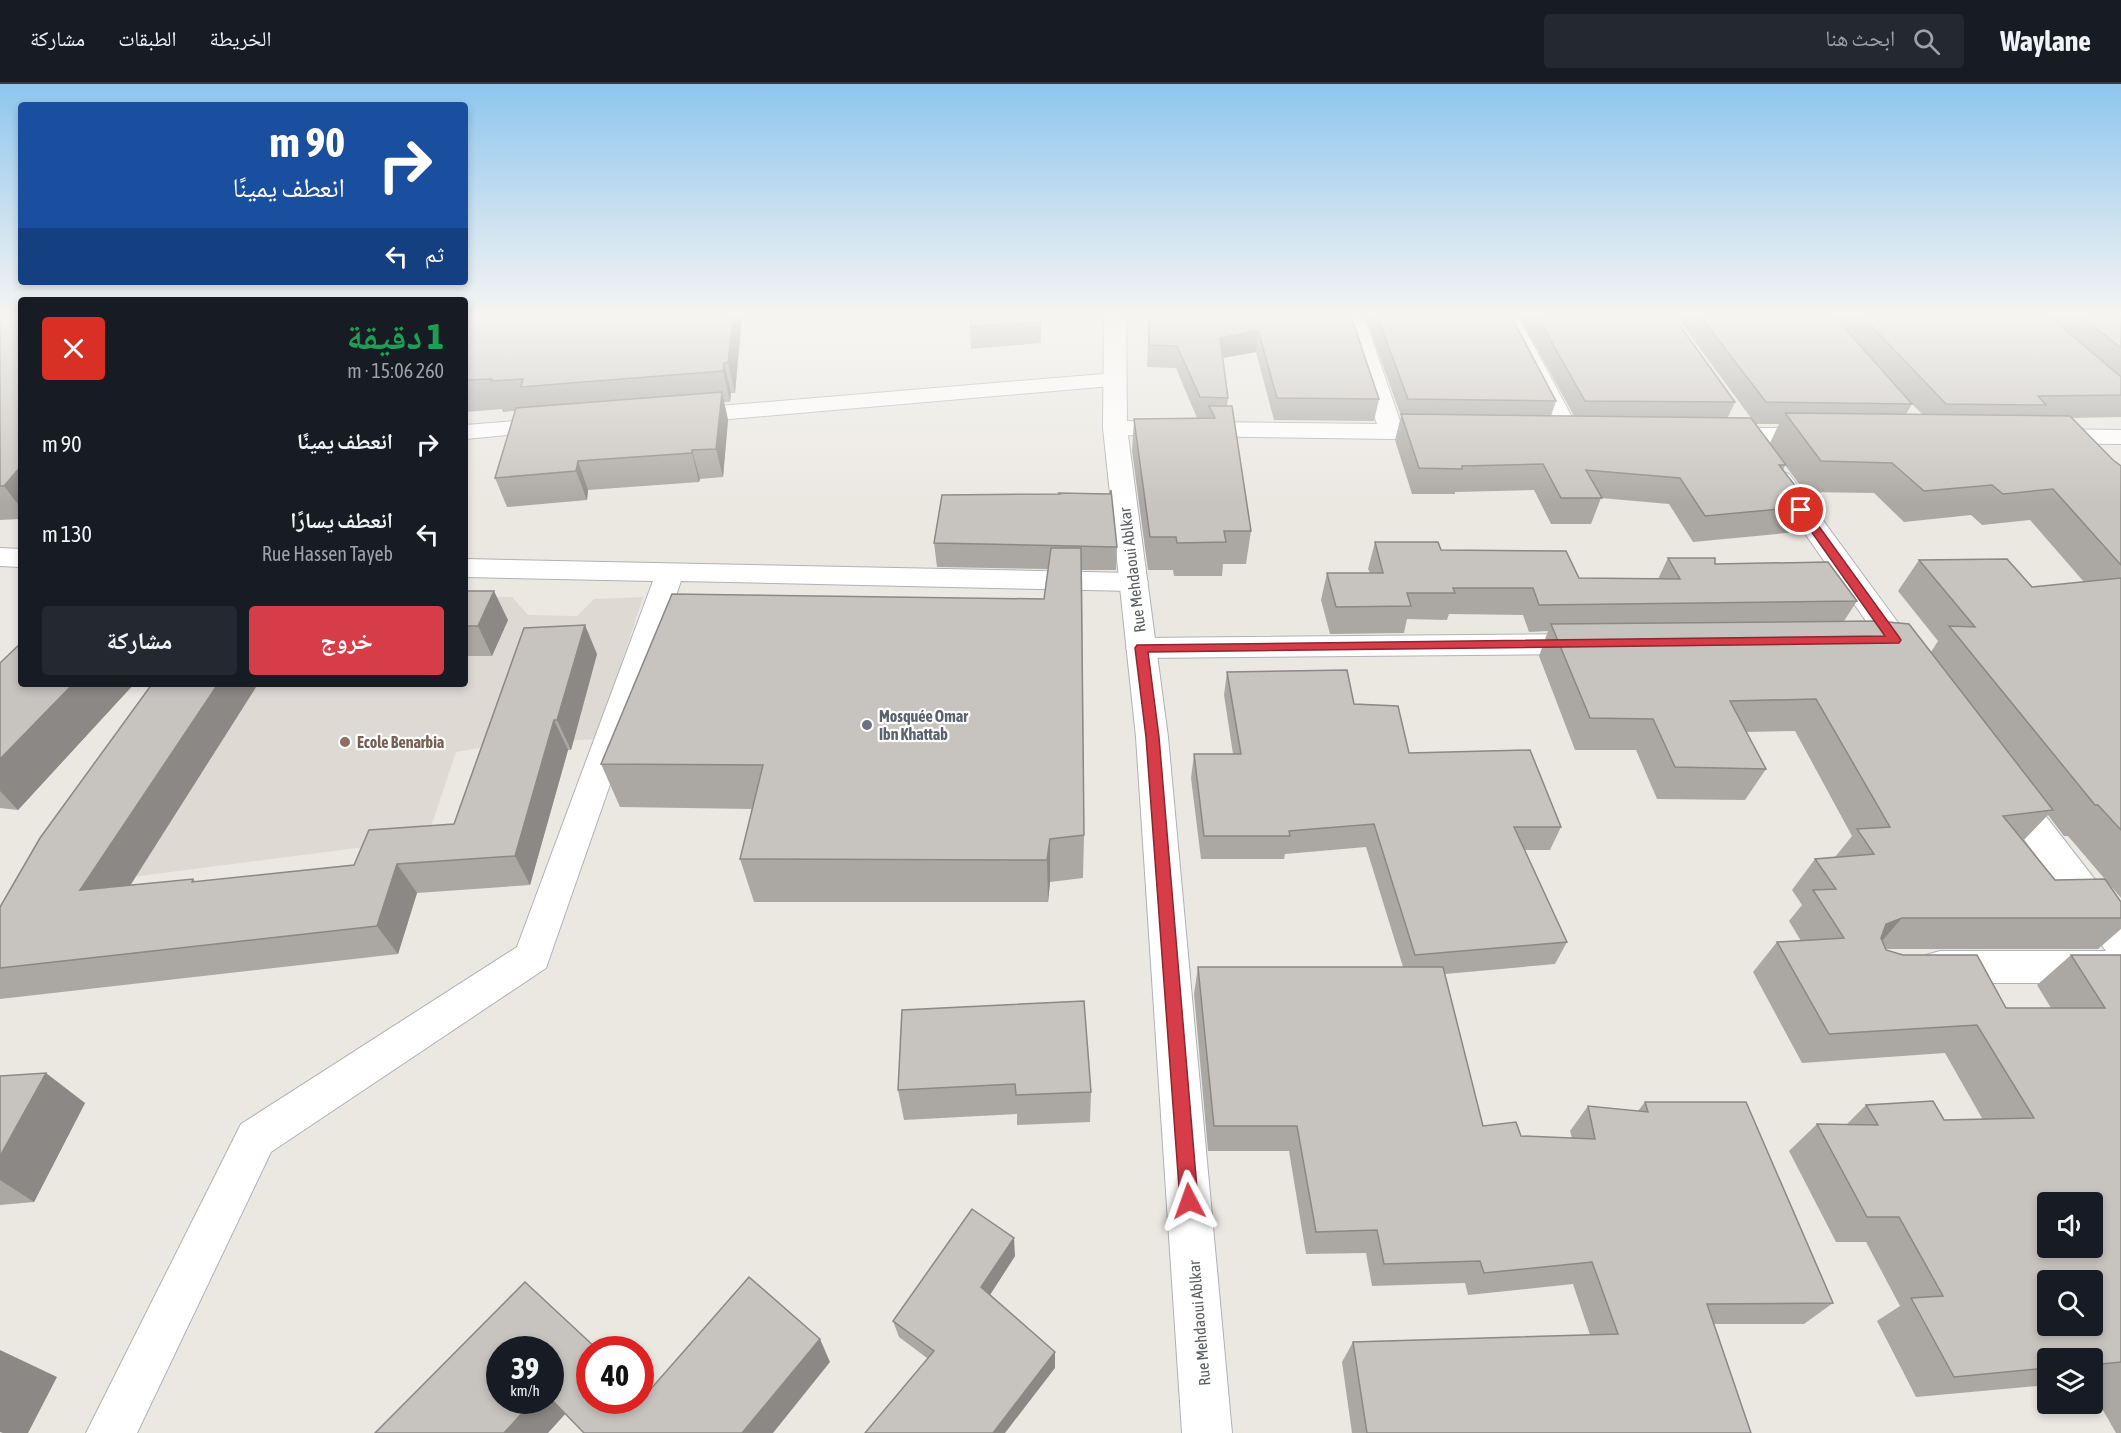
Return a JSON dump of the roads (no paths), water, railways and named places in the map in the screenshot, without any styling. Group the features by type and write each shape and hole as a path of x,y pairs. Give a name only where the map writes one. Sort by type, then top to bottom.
{"street":[{"path":"1374,379 1392,432"},
{"path":"1541,379 1569,434"},
{"path":"665,417 1115,380"},
{"name":"Rue Mehdaoui Ablkar","path":"1115,380 1115,428 1152,737 1207,1433"},
{"path":"468,432 571,424"},
{"path":"1742,426 1923,678"},
{"path":"1700,435 1742,426 1842,435"},
{"path":"1115,428 1463,432"},
{"path":"2017,436 2121,437"},
{"path":"0,557 18,558"},
{"path":"468,568 1134,582"},
{"path":"111,1433 256,1138 532,957 670,572"},
{"path":"1858,641 1894,640"},
{"path":"1142,648 1620,643"},
{"path":"1994,772 2121,941"},
{"path":"1910,967 2121,967"}],"place":[{"name":"Mosquée Omar Ibn Khattab","path":"867,725"},
{"name":"Ecole Benarbia","path":"345,742"}]}
